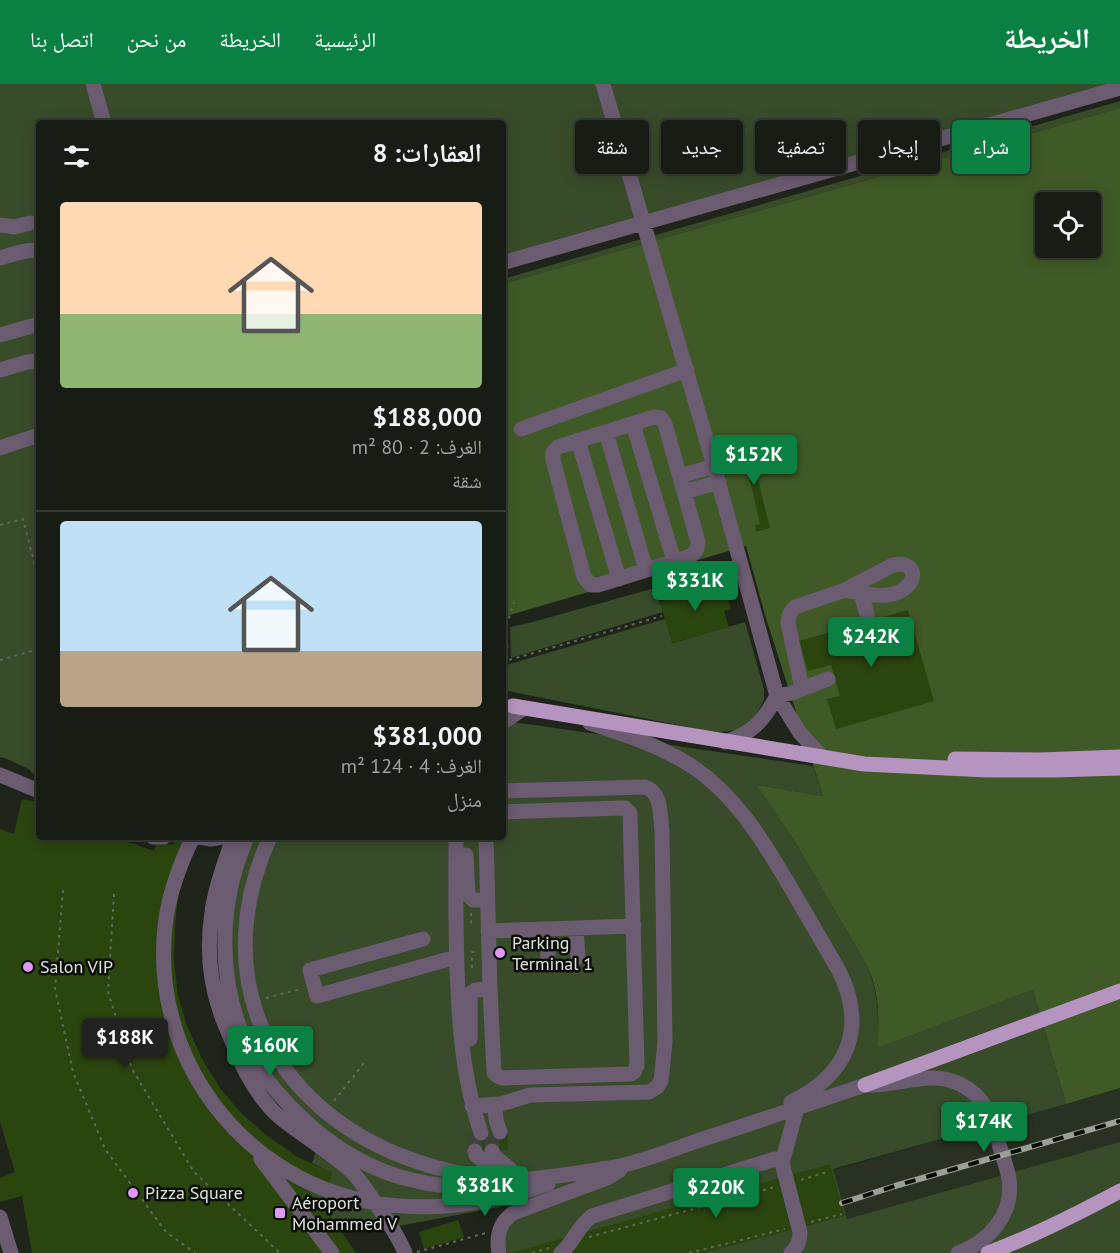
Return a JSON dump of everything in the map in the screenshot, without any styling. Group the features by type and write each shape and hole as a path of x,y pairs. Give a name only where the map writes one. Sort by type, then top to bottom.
{"main road":[{"path":"508,706 864,764 987,770 1120,768"},
{"path":"864,764 887,759 1040,760 1120,757"},
{"path":"865,1085 1120,991"},
{"path":"988,1253 1081,1212 1120,1191"}],"street":[{"path":"93,84 103,120"},
{"path":"603,84 687,370 777,696 800,733 822,757"},
{"path":"506,262 1120,88"},
{"path":"0,225 15,227 30,222"},
{"path":"0,258 36,250"},
{"path":"0,335 36,325"},
{"path":"0,370 36,361"},
{"path":"520,429 687,370"},
{"path":"654,417 664,421 698,547 693,555 595,585 588,583 584,577 552,456 558,447 606,432 654,417"},
{"path":"633,424 674,561"},
{"path":"606,432 646,570"},
{"path":"0,447 36,436"},
{"path":"578,440 619,579"},
{"path":"680,476 714,466"},
{"path":"684,492 718,482"},
{"path":"802,689 789,623 789,614 795,607 845,590 893,565 906,565 913,576 906,588 888,595 845,590"},
{"path":"861,593 867,615"},
{"path":"724,742 739,737 764,719 777,696 828,679"},
{"path":"568,716 639,739 681,760 708,779 729,799 748,820 777,865 844,981 852,1008 852,1020 848,1043 838,1065 831,1075 810,1092 757,1122"},
{"path":"0,775 36,790"},
{"path":"488,1126 530,1095 649,1092 661,1081 665,1042 662,831 658,804 653,791 645,787 506,791"},
{"path":"486,840 493,1069 496,1076 502,1078 631,1074 637,1065 631,817 628,810 622,808 506,812"},
{"path":"192,840 177,874 165,927 164,975 167,999 180,1045 196,1077 217,1110 248,1143 332,1253"},
{"path":"232,840 216,891 209,946 210,965 219,1009 248,1064 267,1080 282,1099 356,1176 394,1231 405,1253"},
{"path":"246,840 231,885 224,946 226,976 232,1006 248,1064"},
{"path":"269,840 260,861 249,904 245,947 248,986 258,1019 275,1053 295,1083 325,1112 361,1136 394,1153 429,1166 456,1173 486,1176 503,1182"},
{"path":"456,840 456,957 464,1068 468,1077 472,1106 488,1126"},
{"path":"466,840 468,895 473,900 487,900"},
{"path":"488,931 634,926"},
{"path":"576,928 578,957"},
{"path":"547,929 548,957"},
{"path":"423,939 310,970 317,996 456,957"},
{"path":"366,954 373,980"},
{"path":"468,1077 470,994 475,990 490,989"},
{"path":"330,1147 390,1174 414,1181 458,1186 523,1180 628,1164 865,1085 935,1077 947,1079 969,1089 982,1102 992,1118 1009,1179 1008,1202 999,1223 984,1240 958,1253"},
{"path":"472,1106 488,1126"},
{"path":"791,1253 797,1248 800,1232 782,1164 797,1108"},
{"path":"248,1143 278,1165 310,1183 352,1198 391,1205 432,1207 493,1199 532,1189 570,1174"},
{"path":"503,1182 489,1155 523,1180"},
{"path":"557,1250 572,1242 582,1225 592,1216 771,1160 779,1160 782,1164"},
{"path":"499,1253 497,1237 507,1217 520,1209 607,1178 628,1164"},
{"path":"0,1217 11,1253"}],"path":[{"path":"0,525 23,519 36,569"},
{"path":"506,627 514,602"},
{"path":"506,660 662,616"},
{"path":"506,637 508,650 506,654"},
{"path":"0,660 36,650"},
{"path":"63,890 55,989 73,1072 105,1149 166,1232 195,1253"},
{"path":"114,894 108,992 132,1069 194,1172 280,1253"},
{"path":"325,1112 364,1063"},
{"path":"794,1181 827,1172"},
{"path":"586,1238 784,1184"},
{"path":"809,1223 842,1214"},
{"path":"689,1253 787,1228"},
{"path":"414,1253 499,1230"},
{"path":"532,1253 557,1250"}],"shaded area":[{"path":"1120,1088 1120,1142 847,1219 833,1170"}],"green space":[{"path":"0,84 1115,84 991,120 952,120 952,131 940,135 940,120 858,120 858,159 846,162 846,120 755,120 755,174 806,174 506,261 506,120 36,120 36,777 29,769 0,757"},
{"path":"1120,101 1120,108 1030,134 1030,127"},
{"path":"1120,108 1120,1088 1066,1104 1033,990 878,1048 876,995 866,964 795,842 757,785 823,796 765,615 746,546 506,616 506,283 889,174 940,174 940,159 952,156 952,174 1030,174 1030,134"},
{"path":"952,149 952,156 940,159 940,153"},
{"path":"867,174 889,174 506,283 506,278"},
{"path":"655,588 663,612 511,658 510,627"},
{"path":"665,619 673,643 745,622 764,689 764,700 754,718 737,730 720,732 703,730 506,691 506,665"},
{"path":"506,721 813,766 823,796 758,785 795,842 866,964 876,995 878,1048 1033,990 1066,1104 833,1169 847,1219 1120,1142 1120,1253 507,1253 503,1239 521,1203 388,1228 384,1231 378,1231 374,1226 333,1219 297,1181 325,1193 332,1173 312,1163 318,1145 247,1035 228,966 236,886 253,840 506,840"}],"building":[{"path":"749,444 770,528 756,532 755,525 760,524 748,472 741,474 739,468 745,467 742,455 737,456 735,448"},
{"path":"718,583 720,592 726,590 731,609 724,611 729,627 672,643 660,602 665,600 663,591 679,586 681,594"},
{"path":"908,610 934,701 836,729 827,699 840,696 831,665 808,671 799,641"},
{"path":"22,799 36,801 36,840 122,840 154,851 157,843 173,845 176,840 200,840 191,856 178,896 175,926 174,961 178,996 187,1026 202,1059 220,1088 240,1112 266,1135 296,1156 332,1173 325,1193 297,1181 333,1219 356,1253 32,1253 22,1196 0,1202 0,1178 15,1172 0,1122 0,829 14,834"},
{"path":"508,1132 508,1150 470,1151 470,1133"},
{"path":"830,1164 845,1216 704,1253 510,1253"},
{"path":"458,1220 464,1237 424,1249 419,1232"}],"tunnel":[{"path":"474,1133 475,1151"},
{"path":"491,1133 492,1151"}],"railway":[{"path":"842,1203 1120,1121"}],"place":[{"name":"Parking Terminal 1","path":"500,953"},
{"name":"Salon VIP","path":"28,967"},
{"name":"Pizza Square","path":"133,1193"},
{"name":"Aéroport Mohammed V","path":"280,1213"}]}
